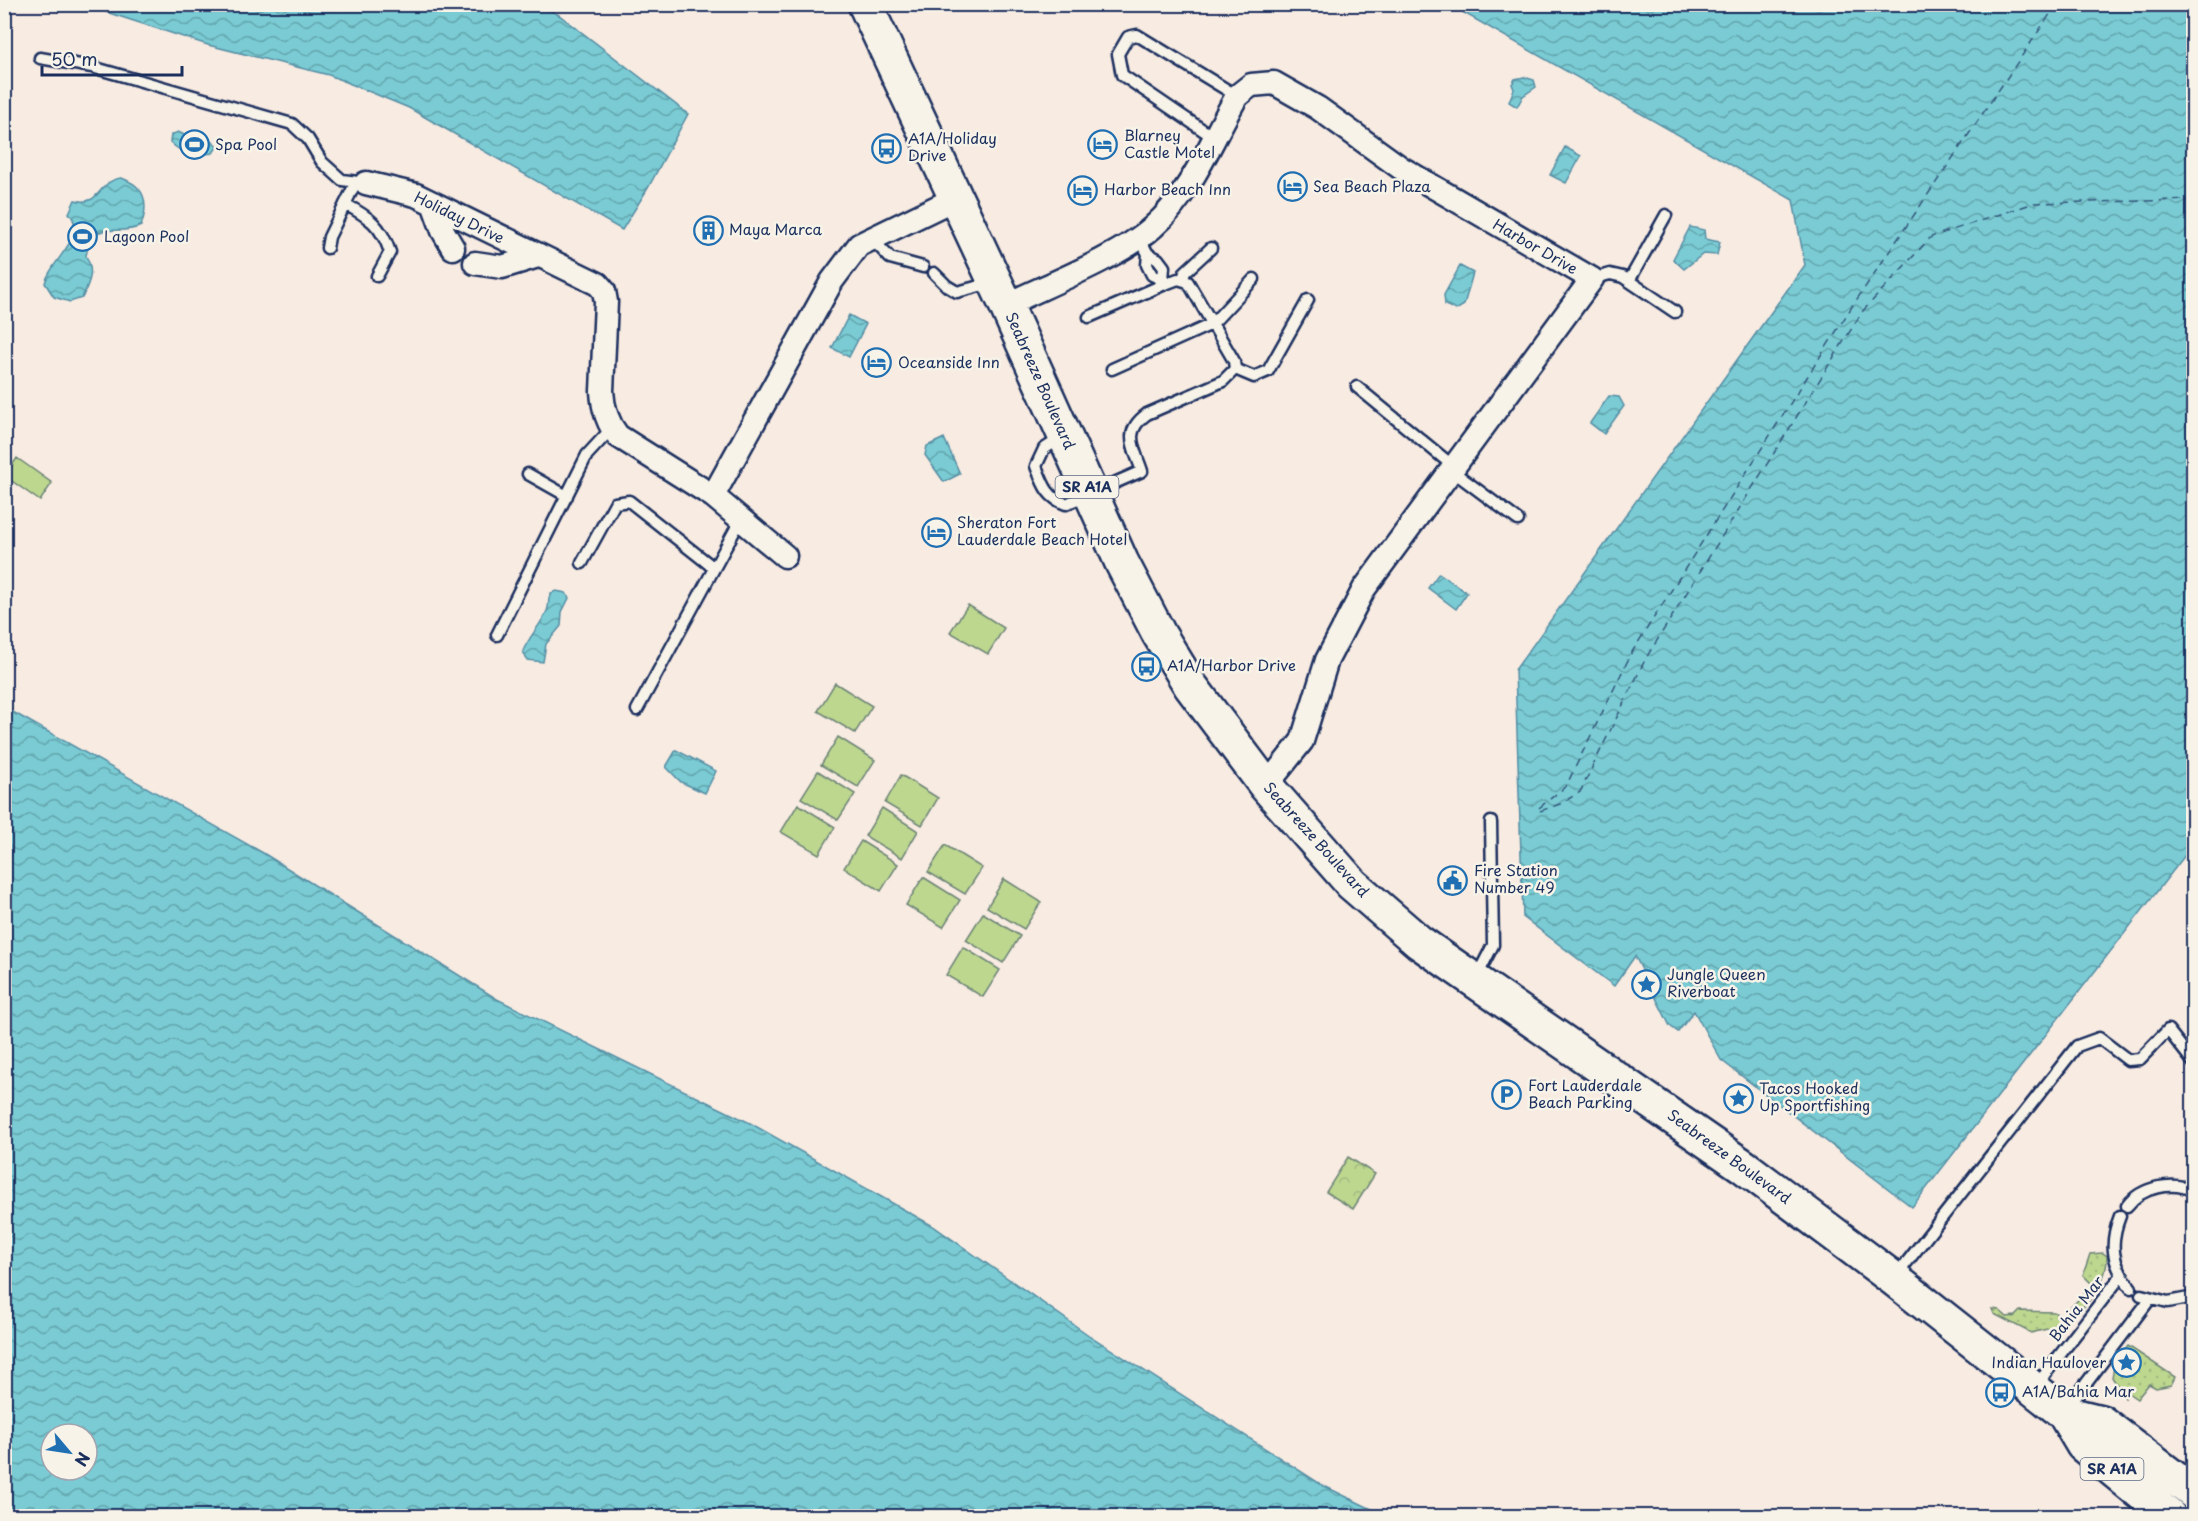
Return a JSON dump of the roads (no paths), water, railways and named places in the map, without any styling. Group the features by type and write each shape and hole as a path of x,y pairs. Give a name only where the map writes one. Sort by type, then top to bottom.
{"main road":[{"name":"Seabreeze Boulevard","path":"865,4 1001,294 1090,494 1159,634 1190,685 1266,786 1352,884 1419,942 1733,1159 1894,1279 2064,1413 2102,1422 2193,1494"},
{"name":"SR A1A","path":"2064,1413 2083,1445 2169,1516"}],"street":[{"name":"Harbor Drive","path":"1237,96 1251,85 1274,83 1318,108 1401,168 1592,279 1451,468 1365,589 1327,660 1302,741 1266,786"},
{"path":"1001,294 1113,252 1143,245 1152,228 1181,194 1237,96"},
{"name":"Holiday Drive","path":"361,182 416,195 597,284 604,291 606,302 603,398 612,428"},
{"path":"713,496 832,281 859,245 956,198"},
{"path":"434,203 443,231 453,248"},
{"path":"475,262 502,267 538,256"},
{"path":"612,428 618,436 713,496 785,556"}],"lane":[{"path":"1213,137 1122,75 1118,54 1128,37 1137,35 1237,96"},
{"name":"Holiday Drive","path":"40,58 92,67 292,124 308,139 322,162 342,180 361,182"},
{"path":"327,248 329,237 345,204 361,182"},
{"path":"345,204 366,215 384,233 390,252 377,276"},
{"path":"1629,281 1666,215"},
{"path":"872,239 890,258 923,267"},
{"path":"1143,245 1164,267 1164,282"},
{"path":"1183,279 1185,272 1211,248"},
{"path":"934,273 957,292 1001,294"},
{"path":"1592,279 1610,274 1629,281 1675,312"},
{"path":"1089,317 1164,282 1183,279 1188,282 1234,361 1235,369"},
{"path":"1112,369 1212,324 1254,279"},
{"path":"1235,369 1254,377 1268,371 1308,300"},
{"path":"1090,494 1147,469 1131,441 1132,430 1136,422 1147,414 1223,381 1235,369"},
{"path":"1357,387 1451,468 1518,520"},
{"path":"497,635 587,455 612,428"},
{"path":"528,474 567,496"},
{"path":"582,563 615,503 629,501 714,568"},
{"path":"637,710 741,519"},
{"path":"1475,981 1493,945 1491,822"},
{"path":"1894,1279 2077,1046 2099,1038 2128,1060 2140,1059 2168,1030 2193,1063"},
{"path":"2127,1206 2148,1190 2168,1185 2192,1187"},
{"path":"2120,1216 2112,1236 2113,1257 2121,1276 2141,1294 2168,1302 2193,1297"},
{"name":"Bahia Mar","path":"2034,1389 2121,1276"},
{"path":"2064,1413 2141,1294"}],"water":[{"path":"96,5 540,5 559,15 688,114 648,188 622,230 409,108 329,75 208,45 106,12"},
{"path":"1450,5 2193,5 2193,845 1912,1207 1721,1060 1694,1011 1678,1032 1670,1026 1635,956 1614,986 1523,917 1515,670 1805,265 1793,200"},
{"path":"1524,77 1534,80 1536,87 1523,96 1517,107 1509,102 1514,89 1512,84 1515,79"},
{"name":"Spa Pool","path":"178,132 197,141 213,141 217,147 213,153 184,152 170,142 171,135"},
{"path":"1565,147 1581,156 1566,183 1550,175"},
{"name":"Lagoon Pool","path":"121,178 136,186 143,197 145,210 141,226 131,229 106,230 93,236 86,256 91,272 82,298 70,302 54,297 45,283 72,239 75,230 69,213 75,200 90,200 107,184"},
{"path":"1690,227 1704,230 1705,239 1720,242 1717,255 1703,254 1684,269 1673,259"},
{"path":"1460,266 1473,273 1464,305 1456,310 1445,305 1444,295"},
{"path":"849,315 866,324 849,357 832,348"},
{"path":"1609,396 1619,397 1624,406 1604,434 1590,423"},
{"path":"944,438 960,474 944,482 925,455 927,446"},
{"path":"1439,573 1467,593 1456,609 1428,588"},
{"path":"556,591 566,593 569,598 562,612 561,626 546,644 543,662 527,660 523,651 547,611 551,593"},
{"path":"4,707 263,853 497,999 750,1123 933,1226 1090,1336 1322,1485 1386,1516 5,1516"},
{"path":"676,750 716,771 705,793 681,782 666,767"}],"place":[{"name":"Spa Pool","path":"194,145"},
{"name":"Blarney Castle Motel","path":"1103,145"},
{"name":"A1A/Holiday Drive","path":"887,148"},
{"name":"Sea Beach Plaza","path":"1292,187"},
{"name":"Harbor Beach Inn","path":"1083,190"},
{"name":"Maya Marca","path":"708,230"},
{"name":"Lagoon Pool","path":"83,237"},
{"name":"Oceanside Inn","path":"877,363"},
{"name":"Sheraton Fort Lauderdale Beach Hotel","path":"936,532"},
{"name":"A1A/Harbor Drive","path":"1146,666"},
{"name":"Fire Station Number 49","path":"1453,880"},
{"name":"Jungle Queen Riverboat","path":"1646,984"},
{"name":"Fort Lauderdale Beach Parking","path":"1507,1095"},
{"name":"Tacos Hooked Up Sportfishing","path":"1738,1098"},
{"name":"Indian Haulover","path":"2127,1363"},
{"name":"A1A/Bahia Mar","path":"2001,1392"}]}
